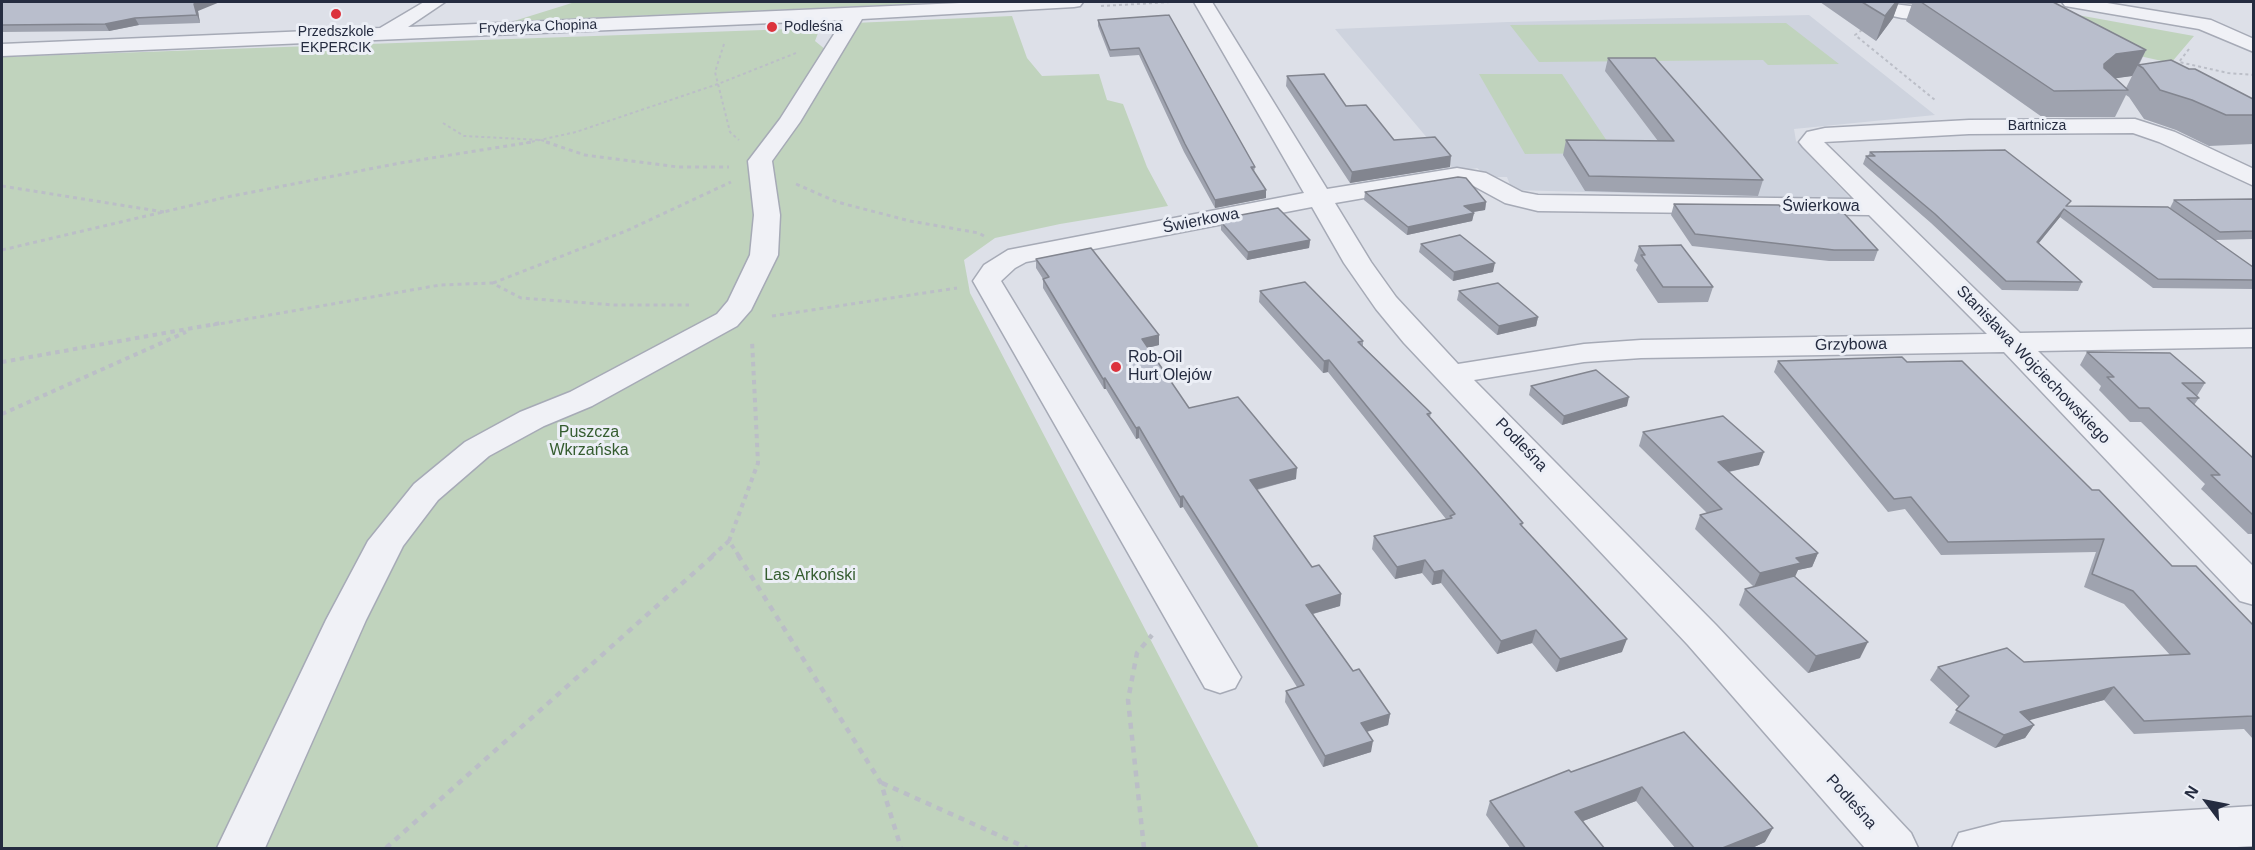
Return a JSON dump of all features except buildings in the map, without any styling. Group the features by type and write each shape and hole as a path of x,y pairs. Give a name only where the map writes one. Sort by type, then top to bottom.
{"street":[{"path":"384,34 436,2"},
{"name":"Fryderyka Chopina","path":"2,50 730,19 849,24 1074,2"},
{"name":"Podleśna","path":"1203,2 1320,198 1386,303 1451,374 1701,634 1894,849"},
{"path":"1852,2 1888,10 1951,17"},
{"path":"2071,2 2204,24 2253,46"},
{"path":"241,849 346,620 387,541 426,492 477,449 532,419 580,399 734,312 764,255 767,215 759,164 789,122 849,24"},
{"path":"2,67 82,47"},
{"name":"Bartnicza","path":"1811,142 1815,137 1825,135 2129,117 2253,179"},
{"name":"Stanisława Wojciechowskiego","path":"1811,142 2013,343 2253,591"},
{"name":"Świerkowa","path":"987,281 994,271 1018,256 1320,198 1457,175 1477,178 1514,198 1538,203 1878,207"},
{"path":"987,281 1220,677"},
{"name":"Grzybowa","path":"1451,374 1490,366 1584,353 1641,349 2253,338"},
{"path":"1977,849 2002,843 2253,826"}],"path":[{"path":"1888,10 1880,21 1855,35 1969,126"},
{"path":"2,362 440,285 492,283 626,231 759,164 730,132 715,72 730,19"},
{"path":"2,250 262,190 400,163 514,146 576,132 718,84 849,24"},
{"path":"2192,66 2253,75"},
{"path":"2,186 166,213"},
{"path":"492,283 521,298 734,312 813,311 949,290 987,281"},
{"path":"386,849 729,541 758,463 751,330 734,312"},
{"path":"2,414 192,329"},
{"path":"729,541 881,783 901,849"},
{"path":"1144,849 1128,700 1137,653 1178,604"},
{"path":"881,783 1027,849"}],"shaded area":[{"path":"1809,15 1935,115 1794,129 1796,141 1851,199 1512,190 1507,177 1489,177 1477,168 1456,172 1335,29 1508,22"}],"green space":[{"path":"575,2 956,2 514,21"},
{"path":"2072,14 2194,36 2171,63 2135,55"},
{"name":"Puszcza Wkrzańska","path":"1012,16 1027,58 1042,76 1099,74 1107,100 1123,104 1147,167 1168,206 1060,224 995,238 964,260 970,293 1259,848 2,848 2,57 820,28 815,41 826,50 854,23"},
{"path":"1786,23 1839,64 1768,65 1763,60 1539,62 1510,25"},
{"path":"1479,74 1562,74 1615,153 1525,154"}],"place":[{"name":"Przedszkole EKPERCIK","path":"336,14"},
{"name":"Podleśna","path":"772,27"},
{"name":"Rob-Oil Hurt Olejów","path":"1116,367"}],"park label":[{"name":"Las Arkoński","path":"810,576"}]}
